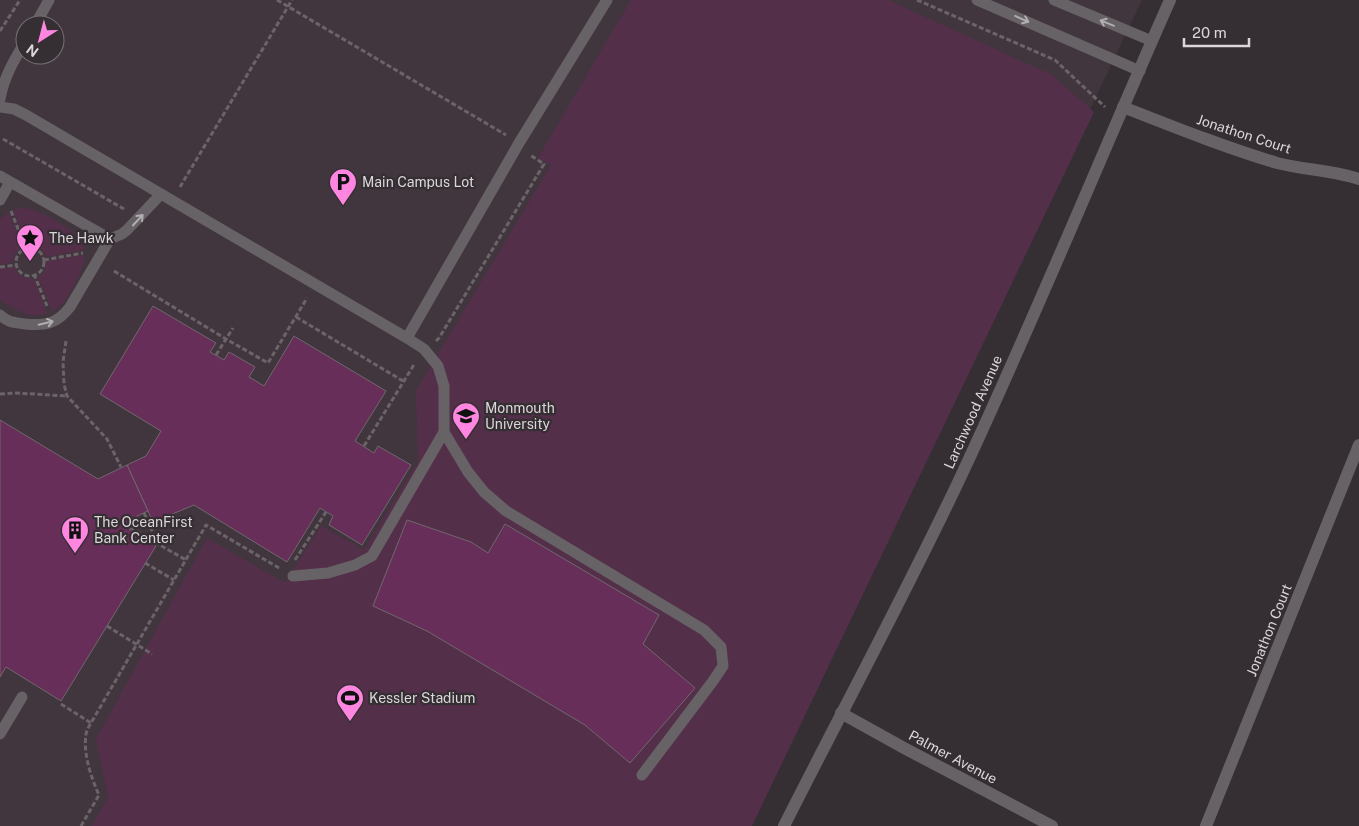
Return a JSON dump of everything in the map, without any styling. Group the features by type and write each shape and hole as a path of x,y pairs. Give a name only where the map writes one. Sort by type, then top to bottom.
{"street":[{"name":"Larchwood Avenue","path":"784,826 914,573 962,473 1056,265 1170,0"},
{"name":"Jonathon Court","path":"1121,112 1279,163 1315,171 1347,175 1359,179"},
{"name":"Jonathon Court","path":"1206,826 1359,445"},
{"name":"Palmer Avenue","path":"841,713 1052,826"}],"lane":[{"path":"41,15 49,0"},
{"path":"407,338 519,143 607,0"},
{"path":"978,0 1140,71"},
{"path":"1054,0 1152,42"},
{"path":"0,99 9,68 15,58"},
{"path":"0,107 14,109 26,115 407,338 424,349 438,366 444,386 444,432 372,556 355,565 328,573 290,574"},
{"path":"0,176 110,239"},
{"path":"0,200 10,182"},
{"path":"2,319 39,326 54,322 63,316 110,239 122,234 132,226 161,194"},
{"path":"444,432 468,472 484,492 506,511 704,630 721,647 723,666 642,775"},
{"path":"0,734 22,697"}],"path":[{"path":"0,31 20,0"},
{"path":"276,0 519,143 532,151 529,155 544,164 439,338 424,349 364,446"},
{"path":"179,189 292,0"},
{"path":"917,0 1055,60 1104,106 1121,112"},
{"path":"3,139 129,212"},
{"path":"11,211 26,249"},
{"path":"26,249 37,250 44,260 40,271 34,274 24,274 18,268 18,255 26,249"},
{"path":"44,260 84,253"},
{"path":"0,267 17,264"},
{"path":"114,271 268,363 315,285"},
{"path":"34,274 49,312"},
{"path":"296,317 403,382"},
{"path":"216,356 233,328"},
{"path":"66,342 63,362 64,384 67,396 107,440 121,467"},
{"path":"0,394 67,396"},
{"path":"81,826 99,795 93,782 86,752 86,733 206,525 290,574 326,512"},
{"path":"144,513 158,544"},
{"path":"130,528 186,560"},
{"path":"146,562 174,580"},
{"path":"106,626 152,654"},
{"path":"61,704 91,723"}],"shaded area":[{"name":"Monmouth University","path":"0,0 1142,0 749,826 0,826"},
{"path":"631,0 888,0 1052,75 1094,112 752,826 92,826 108,797 96,739 207,538 285,583 321,526 364,550 418,462 416,391 551,165 538,158"},
{"path":"23,208 37,211 61,224 80,240 84,250 46,257 39,247 26,245 13,210"},
{"path":"9,212 22,247 14,254 13,262 0,265 0,219"},
{"path":"84,255 78,278 69,295 52,312 38,277 44,272 47,261"},
{"path":"14,267 22,277 34,278 47,313 40,315 28,314 0,300 0,269"}],"building":[{"path":"153,306 216,343 210,352 224,360 229,352 255,367 249,377 264,386 294,336 386,391 355,441 374,453 378,446 411,465 362,545 329,525 333,516 320,508 287,562 194,505 153,522 127,465 146,456 161,431 100,394"},
{"name":"The OceanFirst Bank Center","path":"0,420 98,479 127,465 148,511 137,516 129,529 156,546 61,701 6,667 0,677"},
{"path":"407,520 471,542 488,553 505,524 659,615 643,644 695,688 630,763 585,725 427,631 373,606"}],"place":[{"name":"Main Campus Lot","path":"343,206"},
{"name":"The Hawk","path":"30,262"},
{"name":"Monmouth University","path":"466,440"},
{"name":"The OceanFirst Bank Center","path":"75,554"},
{"name":"Kessler Stadium","path":"350,722"}]}
